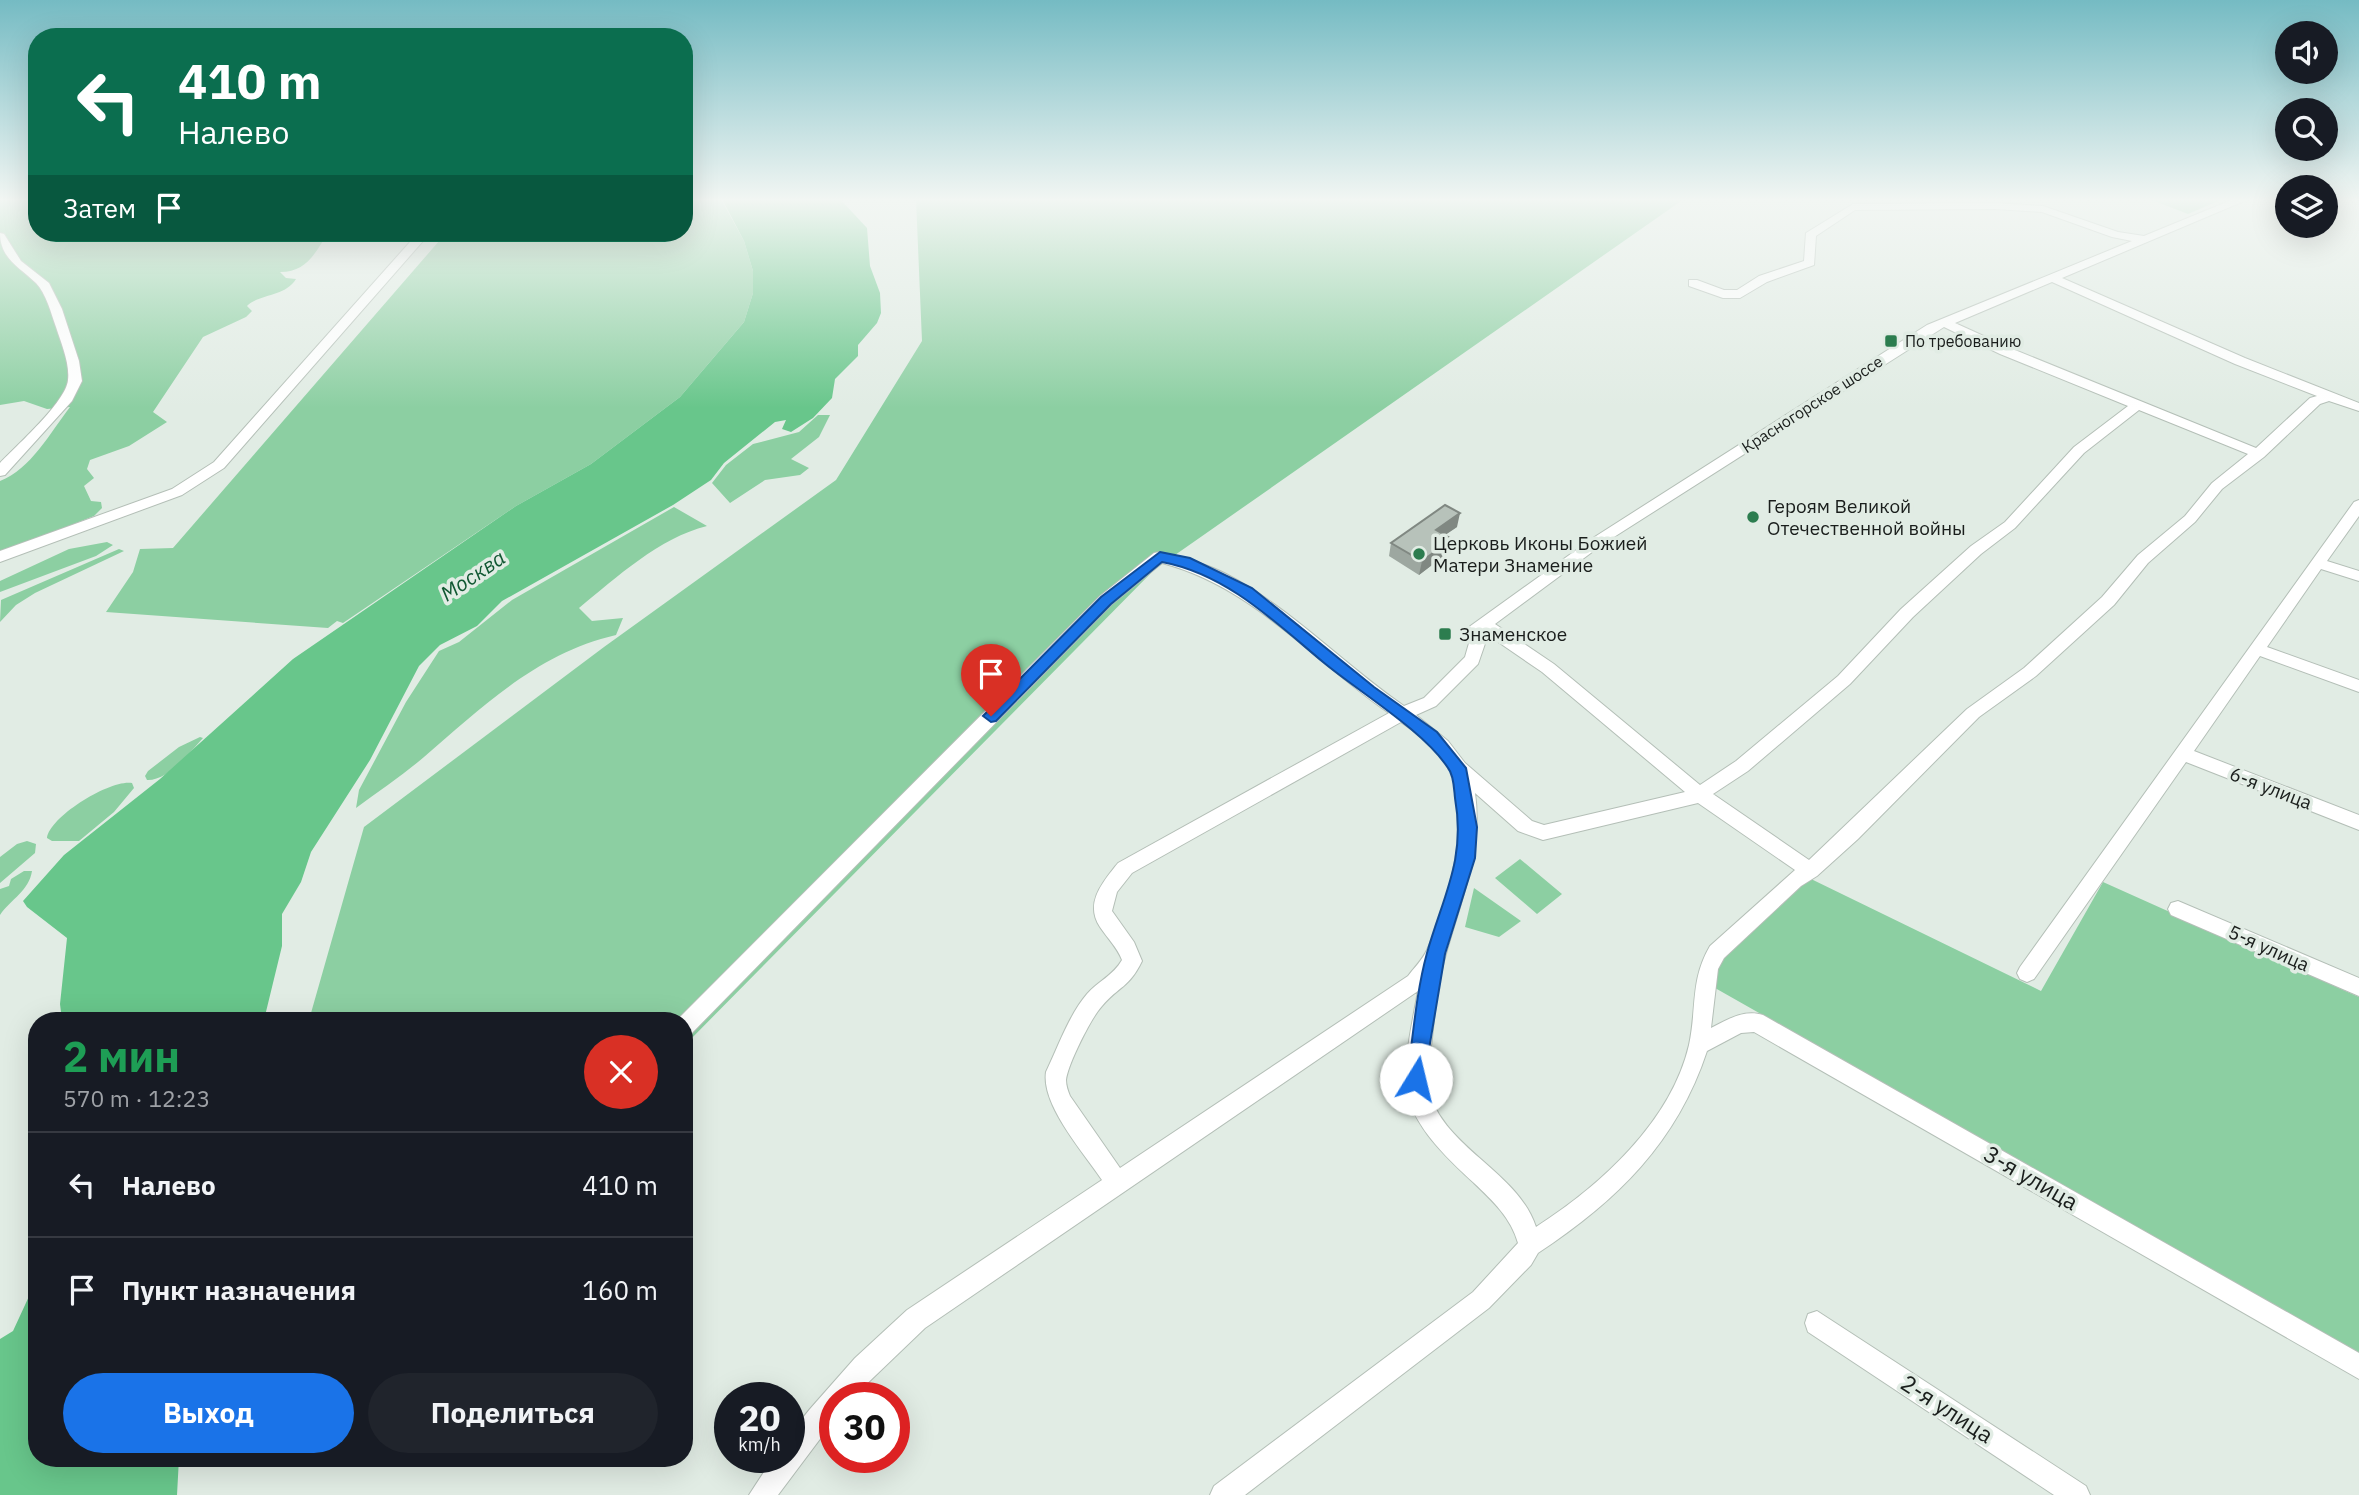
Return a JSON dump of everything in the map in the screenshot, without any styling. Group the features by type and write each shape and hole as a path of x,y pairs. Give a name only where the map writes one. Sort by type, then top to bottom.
{"street":[{"path":"0,472 67,398 75,381 73,361 56,309 43,283 24,269"},
{"path":"0,557 177,492 203,478 219,465 392,269"},
{"path":"1693,283 1723,294 1740,294 1763,279 1791,269"},
{"name":"Красногорское шоссе","path":"1468,637 1598,541 1944,323 2071,269"},
{"path":"2050,277 2239,361 2359,407"},
{"path":"1944,323 2259,454"},
{"path":"1223,1495 1481,1300 1530,1245 1616,1180 1663,1124 1685,1086 1699,1045 1708,968 1717,951 1794,880 1810,871 1923,765 1973,713 2030,672 2108,601 2143,559 2190,519 2217,486 2259,454 2315,401 2330,397"},
{"path":"693,1018 1106,600 1160,557 1185,561 1247,591 1368,691 1431,736 1458,768 1525,825 1543,833 1699,794 1742,766 1844,680 1907,613 2010,525 2080,450 2137,405"},
{"path":"2027,974 2359,505"},
{"path":"2318,563 2359,576"},
{"path":"1117,1183 1062,1102 1055,1084 1057,1072 1088,1009 1096,998 1124,977 1132,961 1131,953 1104,920 1103,908 1110,885 1125,869 1402,714 1430,702 1472,660 1483,624 1548,668 1699,794 1810,871"},
{"path":"2257,649 2359,686"},
{"name":"6-я улица","path":"2183,754 2359,823"},
{"path":"1458,768 1468,827 1466,858 1436,954 1416,1079 1418,1096 1424,1113 1437,1131 1495,1189 1523,1222 1530,1245"},
{"name":"5-я улица","path":"2178,909 2359,988"},
{"path":"805,1435 868,1360 906,1327 1415,982 1436,954"},
{"name":"3-я улица","path":"1699,1045 1738,1024 1756,1022 2359,1367"},
{"name":"2-я улица","path":"1817,1323 2077,1495"},
{"path":"762,1495 778,1473"}],"shaded area":[{"path":"0,269 297,269 280,272 286,278 296,279 286,289 253,302 247,306 252,311 246,317 203,337 153,412 167,422 129,446 90,460 87,469 94,478 84,486 91,501 101,502 102,508 94,516 0,553 0,481 30,459 70,407 47,409 24,401 0,405"},
{"path":"415,269 752,269 753,293 744,322 680,397 591,464 516,506 343,623 337,621 328,628 106,612 133,572 140,549 173,548"},
{"path":"919,269 1584,269 1155,569 693,1037 693,1012 311,1012 364,827 604,647 836,480 922,341"},
{"path":"818,415 830,415 819,437 791,459 809,468 800,475 765,480 730,503 712,483 726,465 753,444 799,432"},
{"path":"674,507 707,526 655,549 579,608 592,621 623,618 616,635 561,654 537,668 490,701 416,764 356,808 359,790 406,702 439,651 459,642 512,600"},
{"path":"107,542 113,545 96,556 0,592 0,581 69,549"},
{"path":"119,549 124,551 35,593 16,605 0,622 1,600"},
{"path":"203,738 171,771 147,780 145,776 148,771 179,747"},
{"path":"132,783 134,788 114,812 79,841 52,841 47,838 59,820 83,801 110,787"},
{"path":"27,841 36,844 35,853 0,883 0,857 17,844"},
{"path":"1520,859 1562,894 1537,914 1495,878"},
{"path":"24,871 32,871 27,884 0,915 0,889 9,886 11,879"},
{"path":"1809,878 2041,991 2103,882 2359,997 2359,1353 1708,984 1731,947"},
{"path":"1474,888 1521,921 1499,937 1465,927"}],"water":[{"name":"Москва","path":"752,269 871,269 880,293 881,313 877,323 858,345 858,356 835,379 832,398 813,418 791,432 782,429 786,420 775,422 724,463 711,480 673,505 502,601 477,626 440,645 419,666 370,760 311,852 301,882 282,914 282,946 266,1012 61,1012 67,938 23,901 64,855 160,779 293,659 516,506 591,464 680,397 744,322 753,293"},
{"path":"28,1298 28,1467 179,1467 177,1495 0,1495 0,1339 13,1331"}],"building":[{"path":"1445,505 1460,513 1436,530 1452,539 1422,561 1391,543"}],"place":[{"name":"По требованию","path":"1891,341"},
{"name":"Героям Великой Отечественной войны","path":"1753,517"},
{"name":"Церковь Иконы Божией Матери Знамение","path":"1419,554"},
{"name":"Знаменское","path":"1445,634"}],"route":[{"path":"991,716 1106,600 1160,557 1185,561 1247,591 1368,691 1431,736 1458,768 1468,827 1466,858 1459,888 1436,954 1416,1079"}]}
